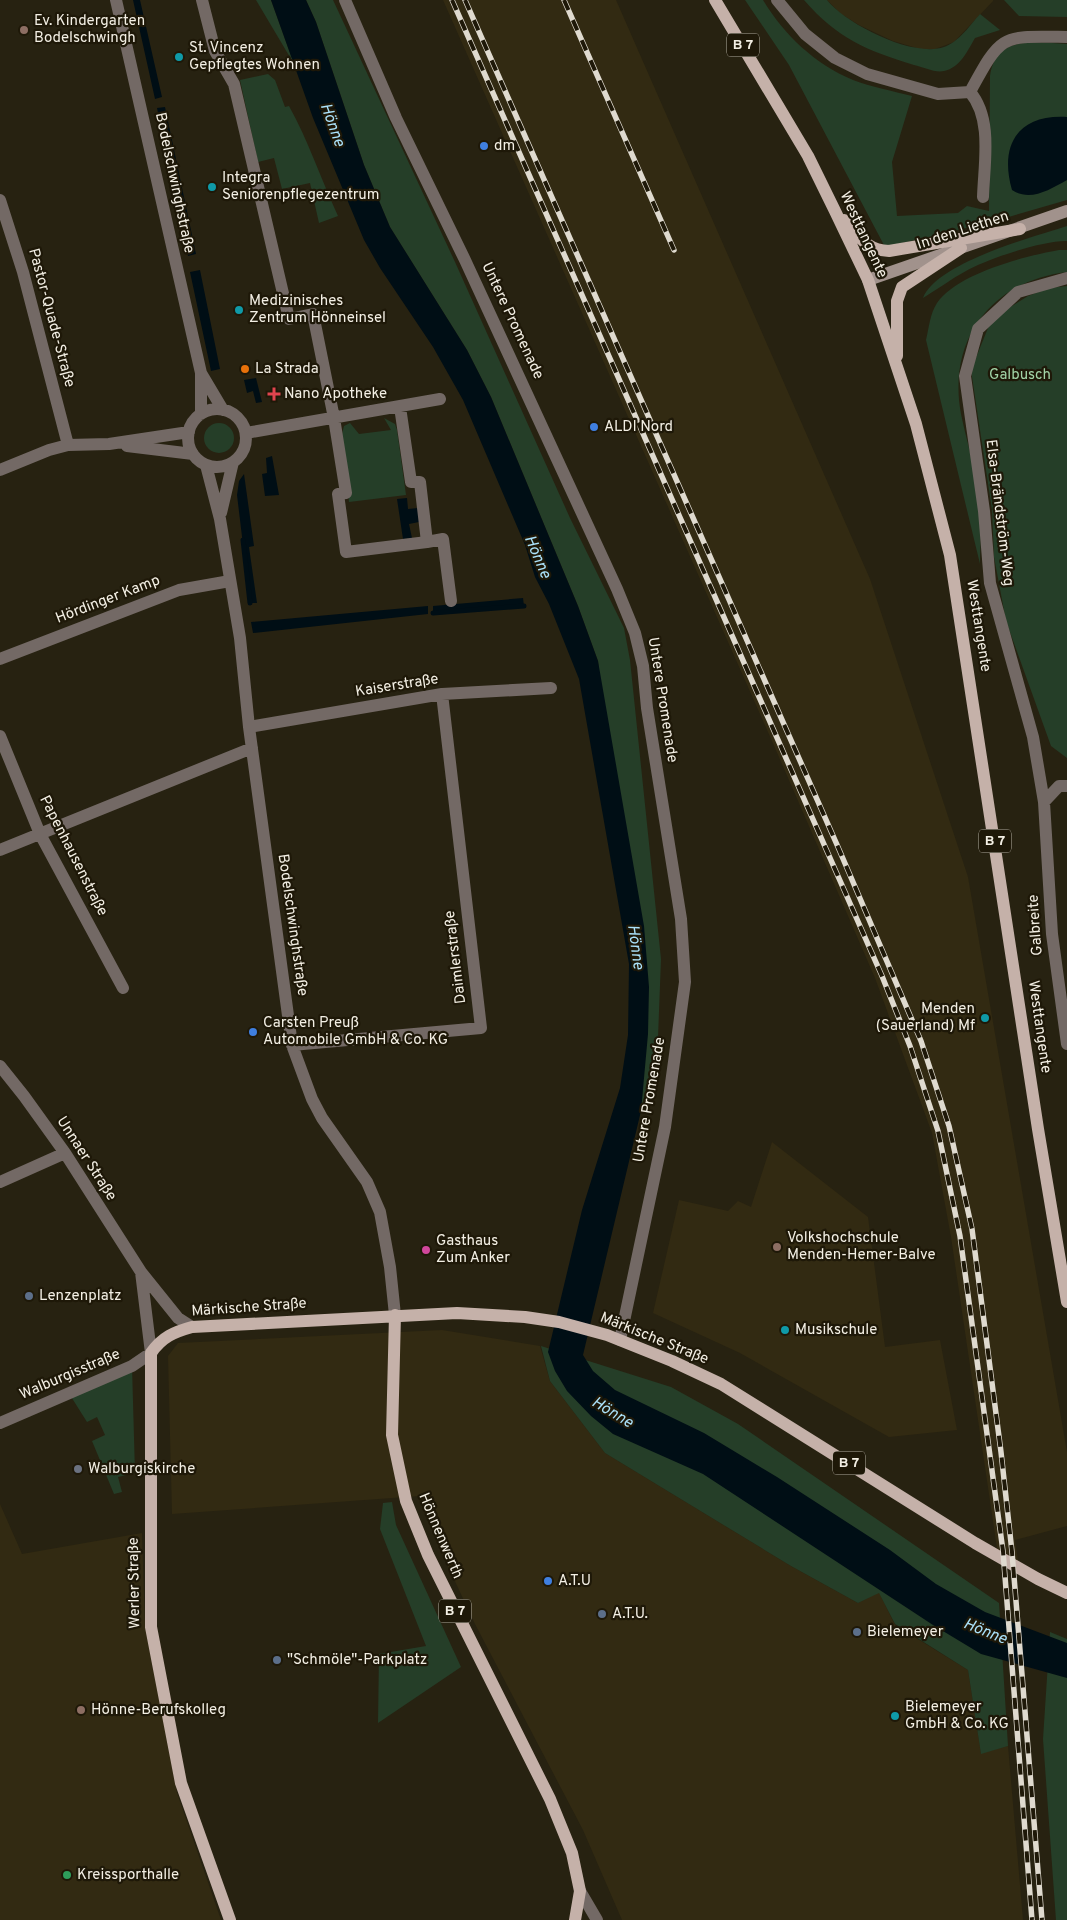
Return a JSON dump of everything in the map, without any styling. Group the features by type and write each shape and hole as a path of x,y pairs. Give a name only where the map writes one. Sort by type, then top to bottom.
{"main road":[{"name":"Westtangente","path":"714,0 804,148 868,280 916,424 950,555 1038,1129 1067,1302"},
{"path":"835,211 866,244 876,250 889,251 1020,229"},
{"path":"896,364 898,301 902,287 961,248"},
{"name":"Märkische Straße","path":"151,1353 158,1342 173,1332 192,1327 395,1314 457,1313 525,1317 559,1322 607,1335 721,1384 975,1543 1038,1580 1067,1593"},
{"name":"Hönnenwerth","path":"395,1314 392,1435 406,1500 432,1563 550,1799 572,1853 580,1891 575,1920"},
{"name":"Werler Straße","path":"151,1353 151,1628 181,1783 230,1920"}],"street":[{"name":"Bodelschwinghstraße","path":"116,0 201,373 201,414"},
{"path":"202,0 215,51 234,84 289,319 313,314 334,418 346,493 338,494 346,552 443,539 451,601"},
{"name":"Untere Promenade","path":"345,0 396,118 523,383 636,633 643,666 647,708 681,919 685,982 665,1126 620,1340"},
{"path":"777,0 805,34 835,58 867,74 938,94 970,92"},
{"path":"970,92 990,56 1001,43 1018,36 1067,36"},
{"path":"970,92 979,103 984,117 983,197"},
{"name":"Pastor-Quade-Straße","path":"0,200 23,272 68,446"},
{"name":"In den Liethen","path":"868,280 1067,212"},
{"name":"Elsa-Brändström-Weg","path":"1044,802 1033,737 990,584 984,511 964,376 978,329 1018,292 1067,278"},
{"name":"Bodelschwinghstraße","path":"201,373 212,388 223,410 238,418 246,433 244,450 233,462 220,519"},
{"path":"246,433 440,399"},
{"path":"400,406 411,482 420,482 427,542"},
{"path":"223,410 212,409 201,414 193,422 189,432 188,444 193,454 206,465 223,467 233,462"},
{"path":"0,470 49,450 68,446 109,444 189,432"},
{"path":"109,444 193,454"},
{"name":"Bodelschwinghstraße","path":"206,465 220,519 240,638 249,727 292,1045 312,1099 322,1118 368,1182 380,1212 390,1267 395,1314"},
{"name":"Hördinger Kamp","path":"0,659 179,590 230,581"},
{"name":"Kaiserstraße","path":"249,727 442,694 551,688"},
{"name":"Daimlerstraße","path":"292,1045 480,1028 442,694"},
{"name":"Papenhausenstraße","path":"0,736 40,834 123,988"},
{"path":"0,850 252,748"},
{"path":"1044,802 1059,786 1067,786"},
{"name":"Galbreite","path":"1044,802 1052,934 1062,987 1067,1044"},
{"name":"Unnaer Straße","path":"0,1066 24,1096 64,1154 141,1272 178,1318 192,1327"},
{"path":"0,1182 64,1154"},
{"name":"Unnaer Straße","path":"141,1272 151,1353"},
{"name":"Walburgisstraße","path":"0,1423 132,1366 151,1353"},
{"name":"Hönnenwerth","path":"580,1891 596,1918"}],"shaded area":[{"path":"443,0 616,0 870,579 968,877 1067,1452 1067,1526 1015,1540 1019,1567 998,1555 951,1237 932,1133 875,978 772,741"},
{"path":"827,0 993,1 954,42 935,49 920,49 893,41 859,25 841,14"},
{"path":"772,1142 868,1217 885,1347 940,1340 957,1430 889,1437 740,1353 653,1313 679,1200 728,1211 738,1201 751,1207"},
{"path":"442,1330 540,1346 550,1381 605,1453 791,1566 858,1603 879,1592 895,1625 968,1670 981,1753 1008,1746 1023,1920 622,1920 583,1830 475,1624 437,1543 420,1496 172,1514 168,1356 178,1343"},
{"name":"Hönne-Berufskolleg","path":"0,1504 22,1554 142,1533 145,1627 177,1793 221,1920 0,1920"}],"green space":[{"path":"256,0 271,0 294,64"},
{"path":"306,0 333,0 455,262 570,518 624,628 630,660 661,959 658,1038 641,1111 643,1084 598,661 578,606 491,397 467,350 390,227 364,165 316,22"},
{"path":"745,0 763,0 771,13 791,36 813,57 826,66 867,85 912,96 892,162 897,216 958,213 967,206 989,211 990,76 994,63 1000,53 1009,47 1019,44 1067,44 1067,200 988,223 885,247 789,65"},
{"path":"804,0 827,0 849,19 864,28 881,37 915,48 931,49 949,45 964,33 980,14 1000,30 975,38 963,58 950,69 944,71 929,70 881,54 854,42 829,24"},
{"path":"1004,0 1067,0 1067,17 1019,16"},
{"path":"268,74 275,80 285,107 289,106 296,119 338,216 319,223 310,183 282,189 274,158 258,162 240,80"},
{"path":"1067,226 1067,241 1030,247 987,261 960,274 923,298 932,285 965,263 1010,244"},
{"path":"1059,250 1067,250 1067,272 1040,278 1017,287 997,301 981,318 969,338 961,361 958,387 961,414 979,495 981,528 980,564 926,340 930,321 937,303 947,292 960,283 1011,261"},
{"name":"Galbusch","path":"1067,286 1067,758 1051,746 1006,621 994,557 992,510 971,370 988,328 1001,313 1028,296 1049,288"},
{"path":"384,418 395,424 397,430 406,495 349,502 342,434 344,426 350,423 359,434 391,430"},
{"path":"219,423 229,428 234,438 229,448 219,453 209,448 204,438 209,428"},
{"path":"541,1346 671,1387 738,1424 999,1603 1008,1746 981,1754 968,1670 895,1624 879,1593 858,1603 791,1566 605,1453 550,1381"},
{"path":"132,1366 135,1473 118,1477 122,1492 114,1494 92,1441 105,1435 97,1417 87,1422 70,1395"},
{"path":"392,1502 396,1525 461,1667 378,1723 379,1654 426,1646 380,1529 383,1503"},
{"path":"1050,1632 1067,1639 1067,1920 1056,1920 1043,1739"}],"water":[{"path":"133,0 140,0 162,97 155,99"},
{"name":"Hönne","path":"271,0 306,0 316,22 364,165 390,227 467,350 491,397 578,606 598,661 644,926 649,987 648,1034 641,1111 583,1355 593,1371 615,1390 704,1433 777,1477 890,1550 936,1584 985,1612 1067,1643 1067,1678 981,1654 933,1625 703,1474 613,1434 591,1416 567,1391 555,1371 548,1352 582,1210 620,1088 628,1035 629,964 579,679 549,604 535,577 525,545 463,400 433,347 380,268 364,240 313,118"},
{"path":"165,107 196,254 188,256 157,108"},
{"path":"1050,117 1067,117 1067,180 1046,191 1033,195 1026,195 1012,190 1008,159 1016,136 1025,127 1036,121"},
{"path":"200,270 220,369 211,371 190,272"},
{"path":"256,378 262,402 256,403 253,391 247,393 244,380"},
{"path":"272,456 279,495 265,496 262,474 267,473 266,458"},
{"path":"244,474 254,546 249,547 257,603 250,603 237,495 239,481"},
{"path":"407,498 408,509 418,508 419,522 409,524 412,538 403,539 397,499"},
{"path":"523,598 524,606 433,613 433,606"},
{"path":"428,606 428,614 253,633 251,622"}],"waterway":[{"path":"243,540 250,603"},
{"path":"433,613 524,606"}],"railway":[{"path":"452,0 882,976 910,1046 938,1131 960,1236 1003,1551 1032,1920"},
{"path":"465,0 838,847 921,1041 949,1126 972,1229 1001,1452 1012,1552 1042,1920"},
{"path":"564,0 674,250"}],"place":[{"name":"Ev. Kindergarten Bodelschwingh","path":"24,30"},
{"name":"St. Vincenz Gepflegtes Wohnen","path":"179,57"},
{"name":"dm","path":"484,146"},
{"name":"Integra Seniorenpflegezentrum","path":"212,187"},
{"name":"Medizinisches Zentrum Hönneinsel","path":"239,310"},
{"name":"La Strada","path":"245,369"},
{"name":"Nano Apotheke","path":"274,394"},
{"name":"ALDI Nord","path":"594,427"},
{"name":"Menden (Sauerland) Mf","path":"985,1018"},
{"name":"Carsten Preuß Automobile GmbH & Co. KG","path":"253,1032"},
{"name":"Volkshochschule Menden-Hemer-Balve","path":"777,1247"},
{"name":"Gasthaus Zum Anker","path":"426,1250"},
{"name":"Lenzenplatz","path":"29,1296"},
{"name":"Musikschule","path":"785,1330"},
{"name":"Walburgiskirche","path":"78,1469"},
{"name":"A.T.U","path":"548,1581"},
{"name":"A.T.U.","path":"602,1614"},
{"name":"Bielemeyer","path":"857,1632"},
{"name":"\"Schmöle\"-Parkplatz","path":"277,1660"},
{"name":"Hönne-Berufskolleg","path":"81,1710"},
{"name":"Bielemeyer GmbH & Co. KG","path":"895,1716"},
{"name":"Kreissporthalle","path":"67,1875"}]}
